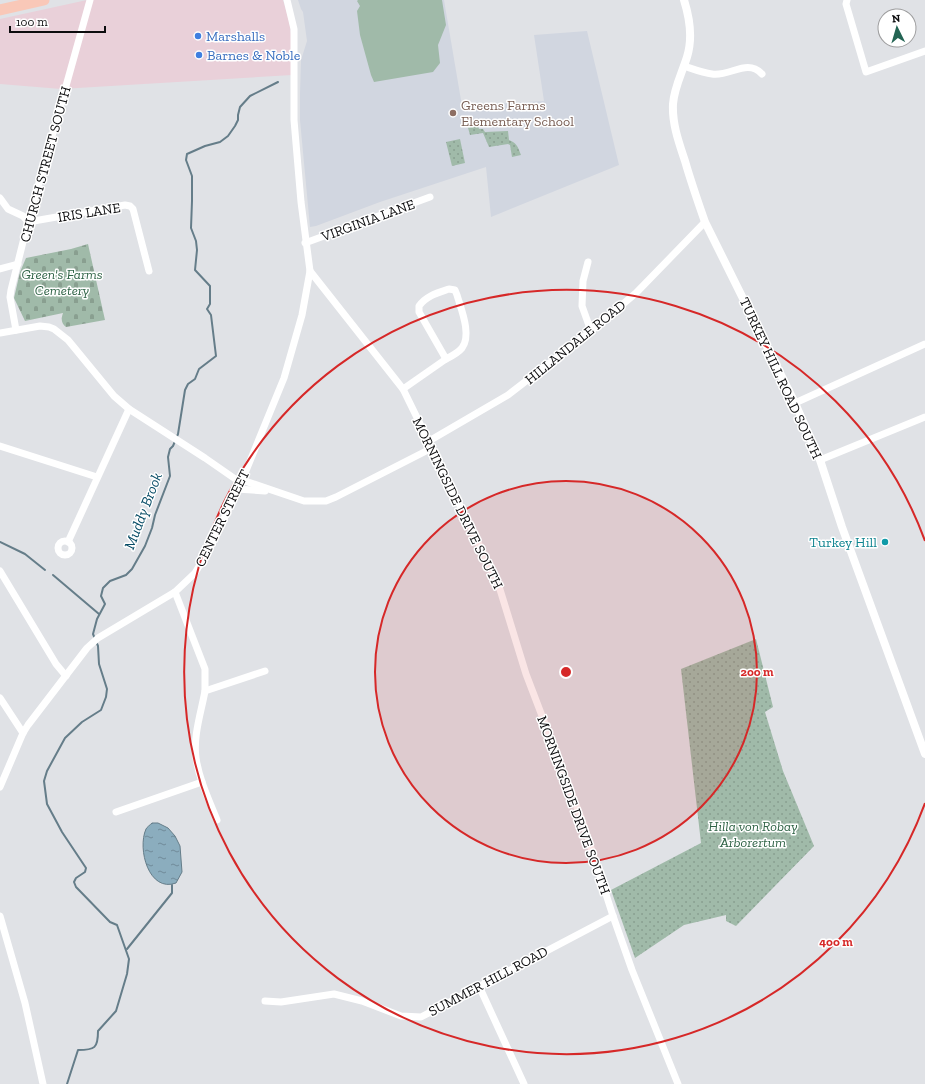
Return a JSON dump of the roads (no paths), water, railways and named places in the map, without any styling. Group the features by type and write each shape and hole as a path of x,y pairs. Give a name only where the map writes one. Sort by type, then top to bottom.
{"main road":[{"path":"0,10 44,0"}],"street":[{"name":"CHURCH STREET SOUTH","path":"16,330 10,297 28,222 90,0"},
{"name":"MORNINGSIDE DRIVE SOUTH","path":"287,0 294,29 294,120 305,243 310,271 402,389 498,582 526,674 583,823 632,970 678,1084"},
{"name":"TURKEY HILL ROAD SOUTH","path":"684,0 691,33 689,51 675,93 673,105 677,134 698,204 705,222 795,403 820,460 842,527 923,744 925,754"},
{"path":"846,0 866,72 925,51"},
{"path":"684,66 712,74 723,74 748,67 757,68 762,74"},
{"name":"VIRGINIA LANE","path":"305,243 430,197"},
{"path":"0,198 8,209 23,216 28,222"},
{"name":"IRIS LANE","path":"28,222 125,205 130,206 133,209 149,272"},
{"name":"HILLANDALE ROAD","path":"429,441 508,395 591,331 636,293 705,222"},
{"path":"588,262 583,281 582,306 591,331"},
{"path":"0,269 18,264"},
{"name":"CENTER STREET","path":"0,787 23,733 32,718 96,640 175,592 195,573 207,554 240,484 284,378 302,315 310,271"},
{"path":"402,389 457,352 462,347 467,334 457,295 454,290 449,289 428,296 422,300 419,306 419,312 446,359"},
{"path":"0,333 40,326 49,327 60,333 114,396 129,409 170,435 240,484 273,492 304,502 326,501 336,497 432,448"},
{"path":"795,403 925,344"},
{"path":"68,542 129,409"},
{"path":"820,460 925,416"},
{"path":"0,446 97,477"},
{"path":"240,484 273,492"},
{"path":"0,571 56,664 66,676"},
{"path":"175,592 205,669 205,691 196,735 196,758 202,782 217,820"},
{"path":"205,691 265,671"},
{"path":"0,698 23,733"},
{"path":"116,812 202,782"},
{"path":"0,916 2,931 25,1003 43,1084"},
{"name":"SUMMER HILL ROAD","path":"265,1001 281,1002 334,994 362,1001 401,1016 421,1017 613,916"},
{"path":"479,986 524,1084"}],"water":[{"path":"152,823 158,823 168,828 175,836 180,846 182,872 176,883 167,884 159,882 152,876 144,858 144,837 146,829"}],"waterway":[{"name":"Muddy Brook","path":"67,1084 78,1050 94,1047 97,1041 98,1031 116,1011 127,974 129,959 117,925 110,922 76,887 74,882 76,878 85,872 86,868 62,832 47,804 44,781 47,771 65,738 82,722 101,710 106,697 107,689 99,664 98,646 93,634 97,619 105,604 101,596 103,588 110,581 126,575 132,569 145,546 170,476 168,457 170,449 173,446 178,434 185,390 188,384 195,379 199,369 216,356 211,315 207,309 210,304 210,286 195,270 197,250 196,241 191,228 192,176 186,160 187,154 205,146 220,142 228,136 238,120 240,107 250,96 278,82"},
{"path":"0,542 25,554 45,570"},
{"path":"53,575 99,614"},
{"path":"127,949 172,893 172,885"}],"place":[{"name":"Marshalls","path":"198,36"},
{"name":"Barnes & Noble","path":"199,55"},
{"name":"Greens Farms Elementary School","path":"453,113"},
{"name":"Turkey Hill","path":"885,542"}],"park label":[{"name":"Green's Farms Cemetery","path":"62,282"},
{"name":"Hilla von Robay Arborertum","path":"753,834"}]}
